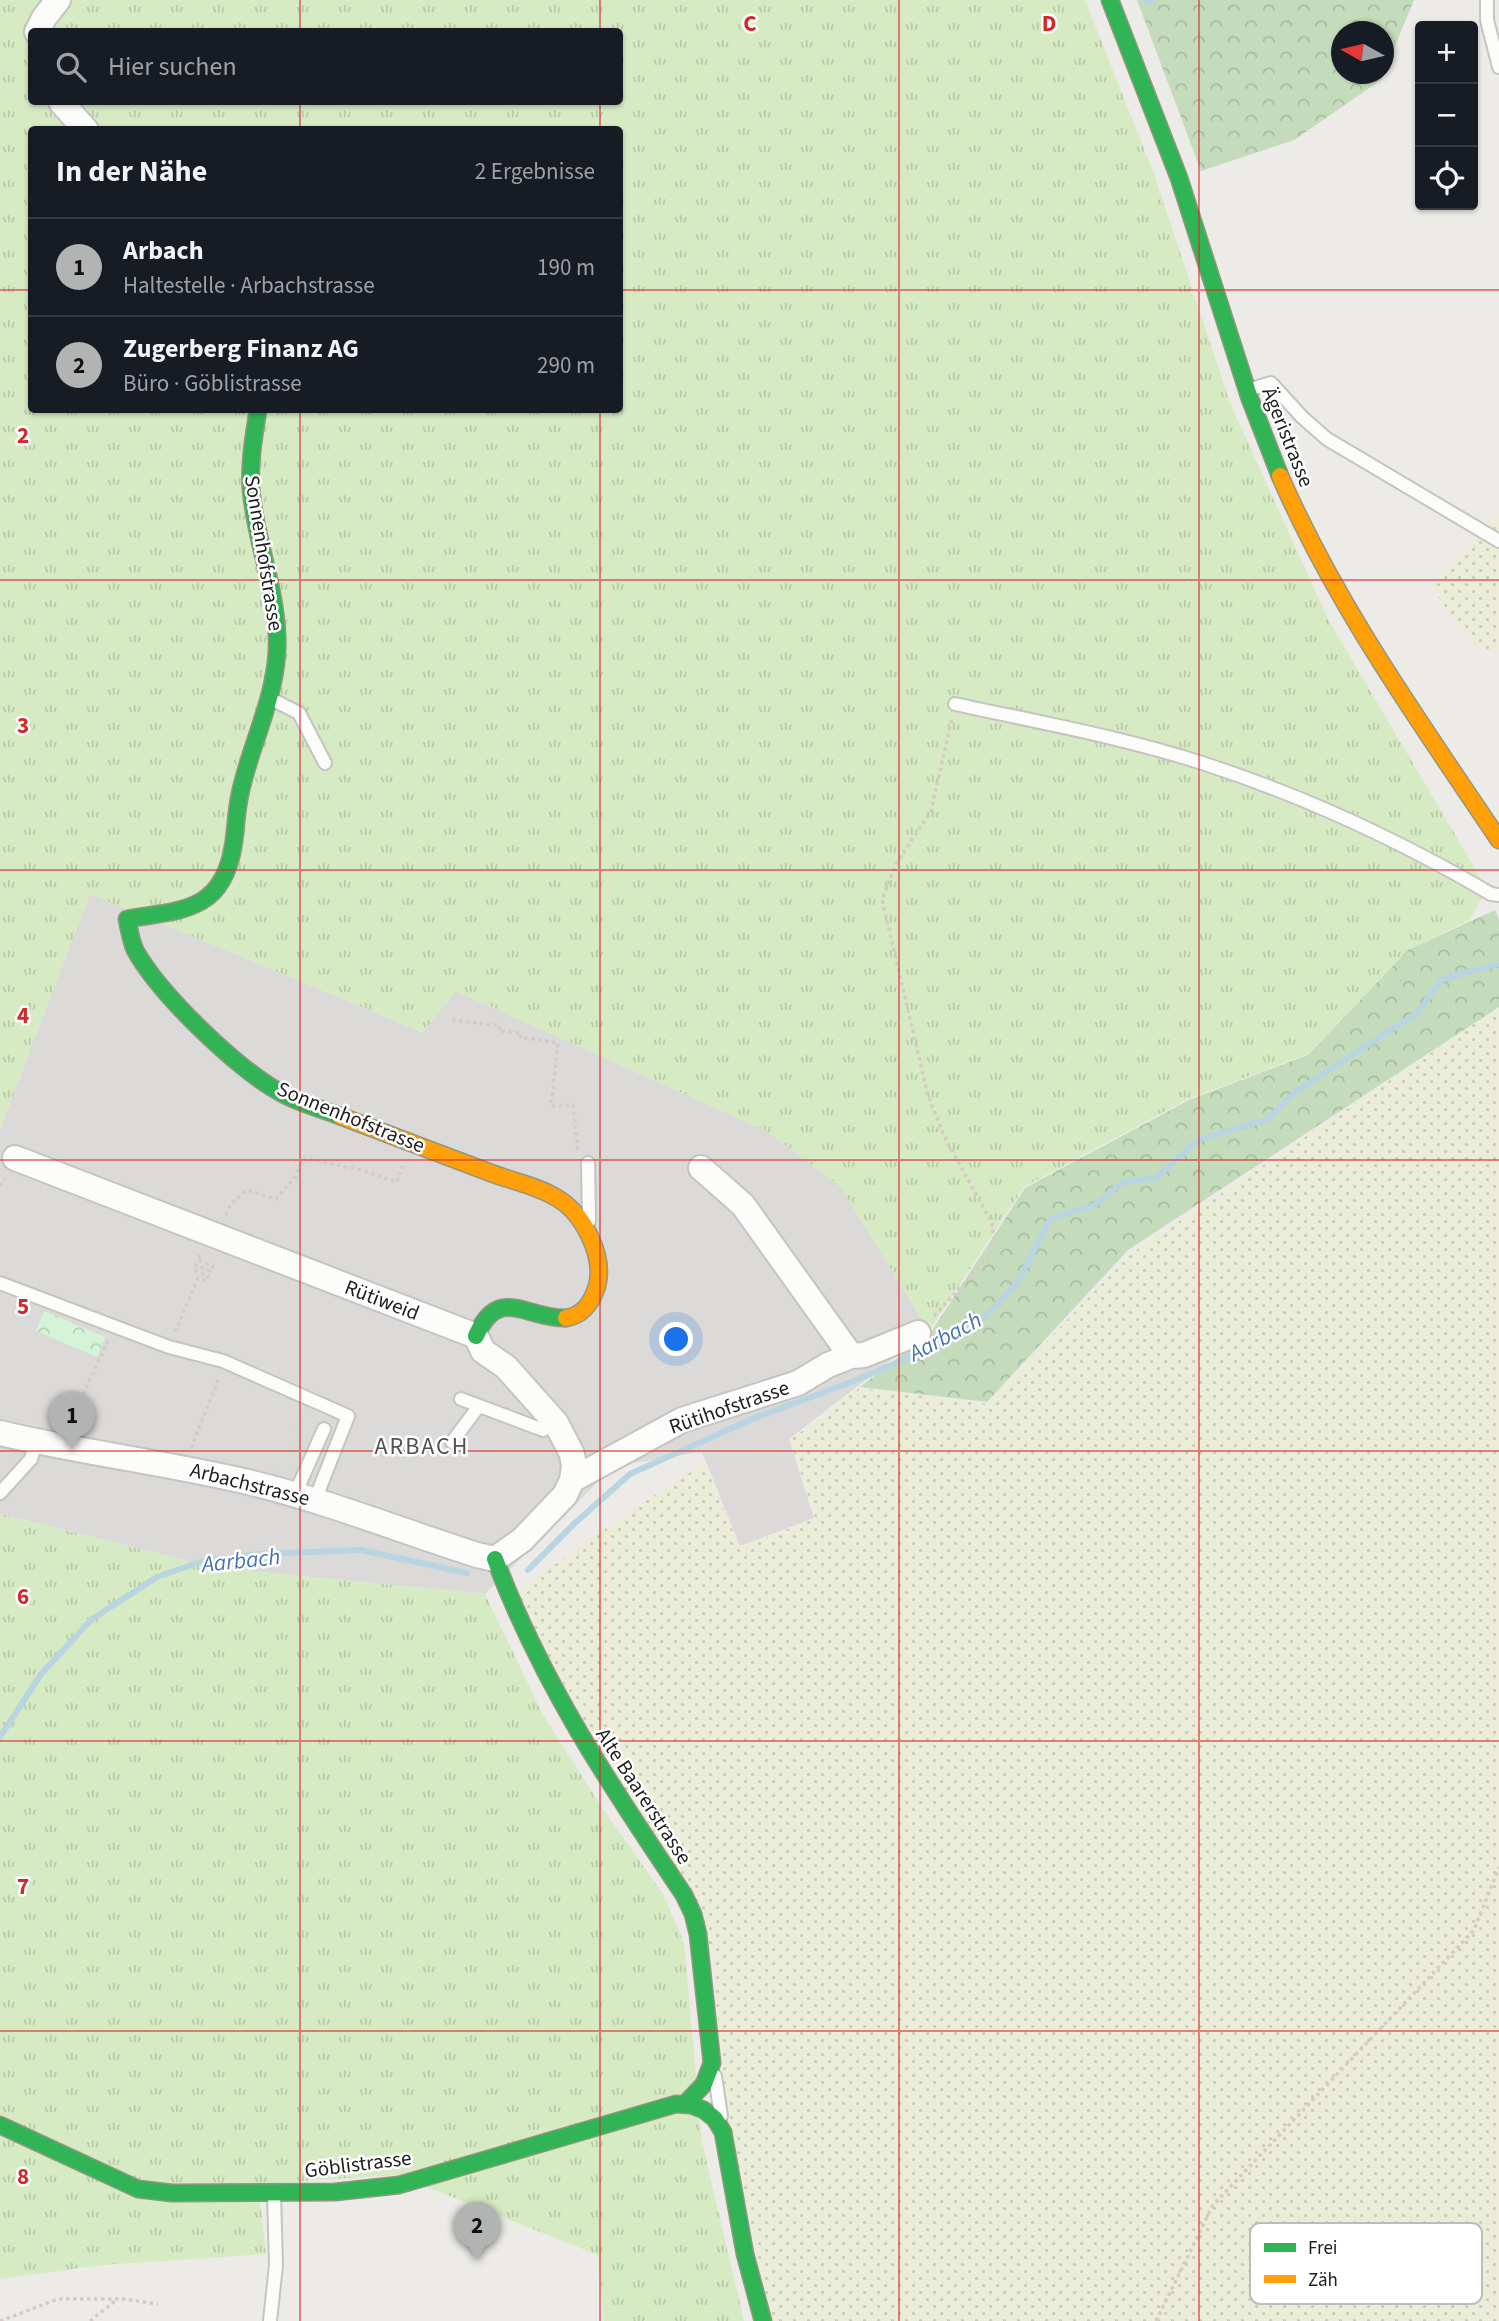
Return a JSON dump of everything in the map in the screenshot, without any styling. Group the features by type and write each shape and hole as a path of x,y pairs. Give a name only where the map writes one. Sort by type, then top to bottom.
{"street":[{"path":"39,28 58,0"},
{"name":"Ägeristrasse","path":"1113,6 1199,238 1246,390 1274,463 1322,567 1357,628 1499,840"},
{"path":"64,105 82,126"},
{"name":"Sonnenhofstrasse","path":"258,413 251,460 251,487 277,636 276,667 240,796 229,867 214,893 196,905 177,913 127,919 134,948 153,976 184,1011 245,1070 285,1095 558,1198 584,1222 597,1252 599,1281 590,1305 575,1317 552,1319 510,1305 495,1310 483,1320 476,1336"},
{"name":"Rütiweid","path":"15,1158 476,1336 483,1352 506,1367 556,1423 572,1454 572,1480"},
{"path":"701,1168 743,1205 851,1356"},
{"name":"Rütihofstrasse","path":"572,1480 682,1420 798,1383 828,1365 851,1356 864,1355 918,1333"},
{"name":"Arbachstrasse","path":"0,1433 63,1448 188,1468 305,1497 454,1548 495,1559"},
{"path":"495,1559 522,1540 565,1495 572,1480"},
{"name":"Alte Baarerstrasse","path":"495,1559 526,1641 567,1716 598,1769 684,1895 693,1914 698,1934 712,2054 711,2070"},
{"path":"711,2070 704,2084 686,2104 706,2110 719,2123"},
{"name":"Göblistrasse","path":"0,2125 138,2189 172,2193 335,2192 399,2185 676,2104 686,2104"},
{"name":"Alte Baarerstrasse","path":"719,2123 723,2132 745,2254 762,2321"}],"lane":[{"path":"1487,0 1487,20 1499,67"},
{"path":"1246,390 1271,383 1301,417 1327,439 1499,541"},
{"path":"267,697 299,713 325,763"},
{"path":"955,704 1078,730 1201,762 1290,794 1372,829 1431,858 1491,894 1499,895"},
{"path":"588,1163 590,1235"},
{"path":"0,1283 169,1347 223,1361 348,1416 305,1497"},
{"path":"461,1399 544,1430 556,1423"},
{"path":"452,1442 479,1406"},
{"path":"305,1497 324,1429"},
{"path":"0,1493 31,1459 36,1442"},
{"name":"Alte Baarerstrasse","path":"711,2070 716,2077 719,2096 722,2116 719,2123"},
{"path":"270,2321 276,2265 274,2193"}],"path":[{"path":"918,1333 987,1259 994,1241 992,1223 946,1140 928,1096 882,899 896,864 931,811 955,704"},
{"path":"452,1020 500,1026 499,1031 521,1033 520,1037 558,1043 551,1106 573,1105"},
{"path":"225,1217 231,1204 247,1190 276,1199 296,1177 305,1158 361,1170 397,1182"},
{"path":"178,1326 198,1278 206,1281 208,1276 194,1270 196,1265 211,1271 213,1266 198,1260 201,1255 215,1261"},
{"path":"67,1430 103,1351"},
{"path":"190,1451 216,1389"},
{"path":"1156,2321 1213,2205 1474,1930 1499,1867"},
{"path":"0,2320 58,2299 117,2299 158,2304"},
{"path":"90,2321 117,2299"}],"shaded area":[{"name":"Aarbach","path":"90,893 422,1032 456,991 767,1131 841,1187 929,1331 789,1439 814,1518 740,1546 702,1452 614,1466 485,1594 212,1567 0,1514 0,1129"},
{"path":"301,1413 316,1419 293,1476 278,1470"}],"green space":[{"path":"0,0 1085,0 1154,174 1230,403 1328,619 1487,889 1470,920 1408,950 1308,1054 1188,1099 1024,1187 929,1331 841,1187 767,1131 456,991 423,1032 90,894 0,1129"},
{"path":"1137,0 1414,0 1394,49 1394,21 1331,21 1331,84 1375,84 1294,140 1201,171"},
{"path":"1499,512 1499,654 1473,645 1431,587"},
{"path":"1495,910 1499,919 1499,1007 1128,1250 987,1402 860,1387 931,1332 1025,1188 1189,1100 1308,1055 1408,950"},
{"path":"1499,1007 1499,2321 771,2321 724,2092 712,1949 513,1594 645,1501 705,1463 740,1548 815,1518 790,1440 859,1388 987,1404 1129,1255"},
{"path":"44,1311 105,1337 97,1357 36,1331"},
{"path":"0,1514 212,1567 485,1594 543,1715 601,1806 663,1894 684,1943 702,2142 744,2321 604,2321 598,2255 397,2175 258,2184 266,2254 102,2265 0,2279"}],"waterway":[{"path":"1147,3 1153,0"},
{"name":"Aarbach","path":"528,1570 630,1474 752,1419 939,1345 984,1318 1018,1282 1050,1219 1095,1205 1123,1182 1156,1178 1198,1140 1268,1119 1295,1092 1417,1013 1442,979 1499,964"},
{"name":"Aarbach","path":"0,1737 41,1674 92,1619 157,1577 203,1561 261,1554 361,1550 467,1573"}],"traffic: fast":[{"path":"1110,0 1179,178 1250,399 1280,476"},
{"path":"258,413 251,459 251,489 256,525 273,598 277,656 270,696 240,794 228,868 209,896 196,904 165,913 127,919 135,950 147,968 202,1031 267,1084 292,1098 340,1116"},
{"path":"476,1336 485,1320 494,1311 504,1308 566,1318"},
{"path":"495,1559 534,1649 579,1733 684,1895 693,1914 698,1934 712,2063 704,2084 686,2103"},
{"path":"0,2125 138,2189 172,2193 335,2192 399,2185 676,2104 691,2105 704,2110 715,2119 723,2132 745,2254 763,2321"}],"traffic: slow":[{"path":"1280,476 1327,572 1381,663 1499,840"},
{"path":"340,1116 542,1190 567,1205 590,1236 599,1274 590,1302 578,1314 566,1318"}],"place":[{"name":"Arbach","path":"72,1450"},
{"name":"Zugerberg Finanz AG","path":"477,2260"}],"district":[{"name":"ARBACH","path":"422,1446"}]}
